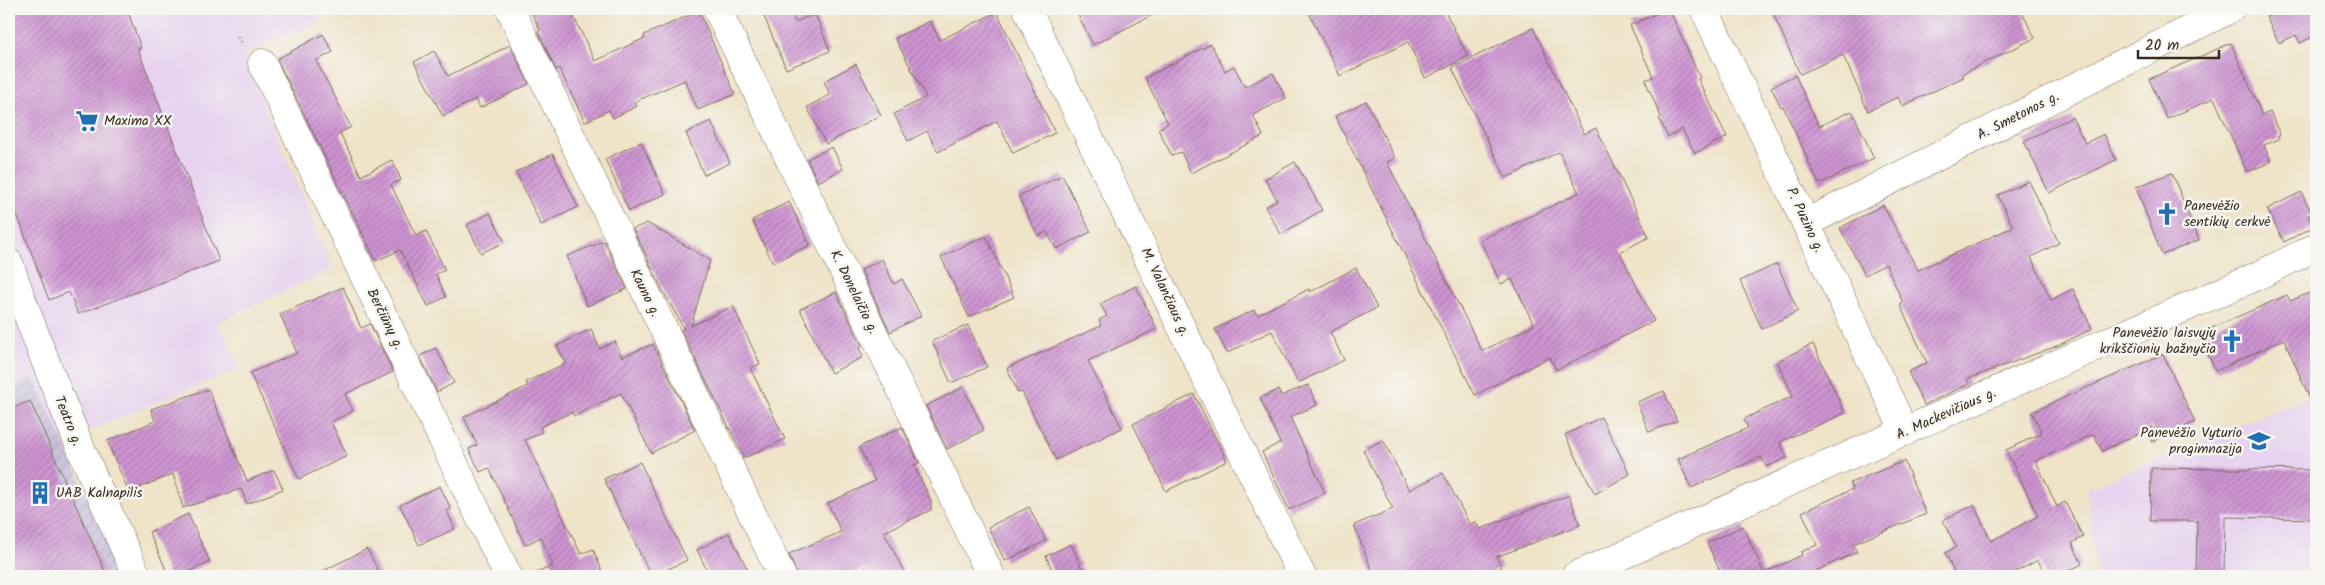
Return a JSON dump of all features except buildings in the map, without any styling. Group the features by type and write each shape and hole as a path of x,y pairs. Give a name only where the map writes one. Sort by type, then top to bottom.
{"street":[{"name":"Kauno g.","path":"510,9 782,576"},
{"name":"K. Donelaičio g.","path":"717,9 991,576"},
{"name":"M. Valančiaus g.","path":"1028,9 1302,576"},
{"name":"P. Puzino g.","path":"1704,9 1905,432"},
{"name":"A. Smetonos g.","path":"1806,223 2230,9"},
{"name":"Berčiūnų g.","path":"262,63 508,576"},
{"name":"A. Mackevičiaus g.","path":"1575,576 2257,276 2316,246"},
{"name":"Teatro g.","path":"9,263 33,333 75,440 137,576"}],"shaded area":[{"path":"9,9 316,9 321,21 242,54 333,269 219,322 239,369 82,433 67,449 33,378 9,388"},
{"name":"UAB Kalnapilis","path":"33,378 67,449 123,576 9,576 9,388"},
{"name":"Panevėžio Vyturio progimnazija","path":"2316,394 2316,576 2096,576 2087,489"}],"place":[{"name":"Maxima XX","path":"87,121"},
{"name":"Panevėžio sentikių cerkvė","path":"2167,214"},
{"name":"Panevėžio laisvųjų krikščionių bažnyčia","path":"2232,341"},
{"name":"Panevėžio Vyturio progimnazija","path":"2259,441"},
{"name":"UAB Kalnapilis","path":"40,493"}]}
